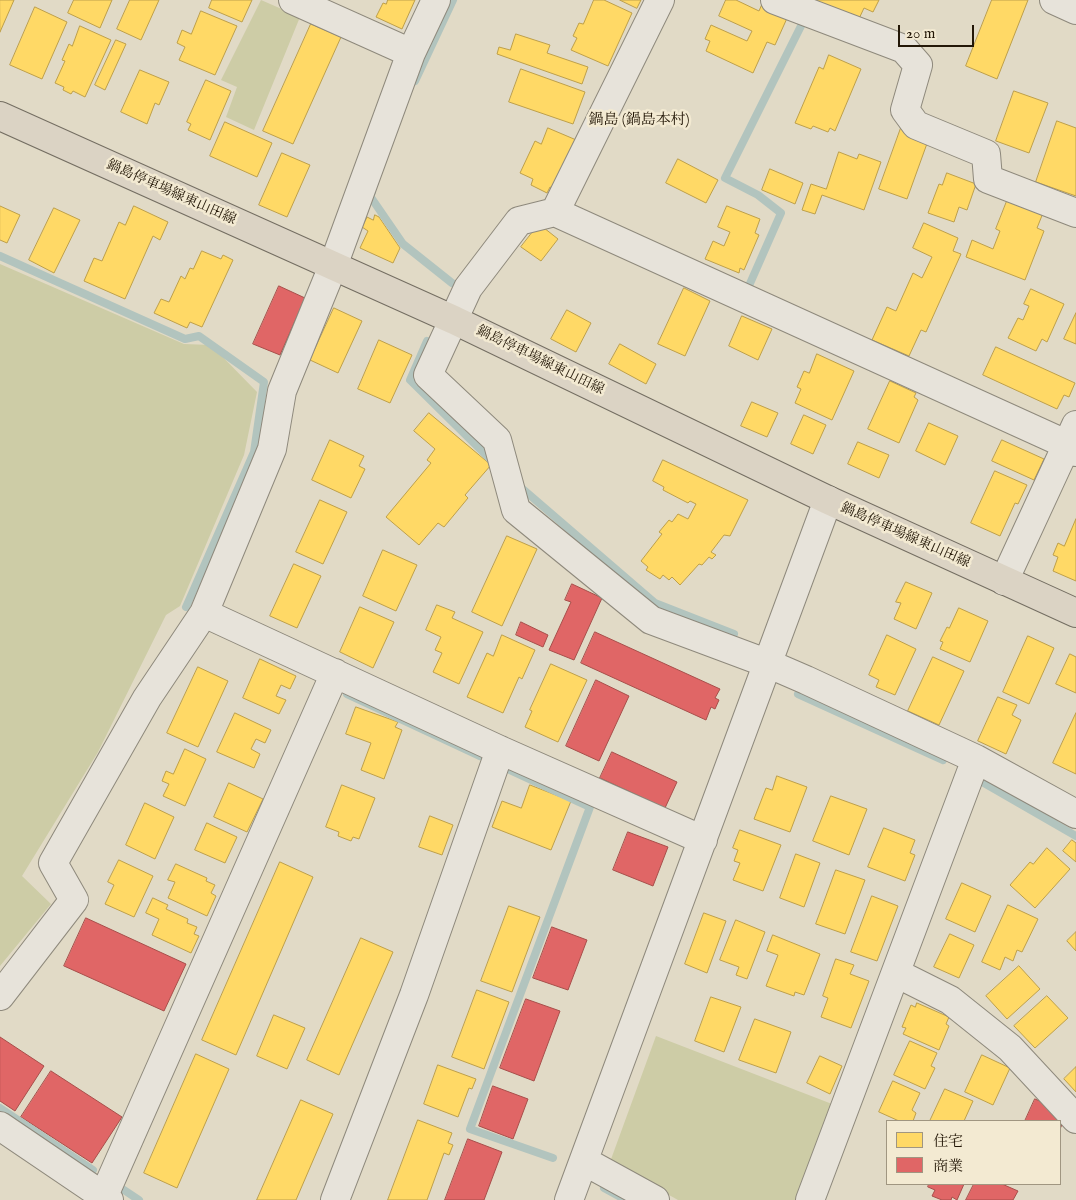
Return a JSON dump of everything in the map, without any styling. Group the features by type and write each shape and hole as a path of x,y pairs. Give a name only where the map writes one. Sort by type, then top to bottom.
{"main road":[{"name":"鍋島停車場線東山田線","path":"0,116 454,320 828,500 1076,614"}],"street":[{"path":"293,0 411,53"},
{"path":"0,996 74,900 53,863 147,698 204,614 272,449 282,391 333,266 411,53 436,0"},
{"path":"555,212 660,0"},
{"path":"775,0 904,49 918,65 905,110 916,125 986,154 988,179 1076,213"},
{"path":"1054,0 1076,10"},
{"path":"1004,581 1070,445 555,212 519,221 468,288 428,375 497,440 516,510 651,620 769,664 976,759 1076,814"},
{"path":"570,1200 828,500"},
{"path":"204,614 500,750 703,840"},
{"path":"0,1126 105,1199 335,673"},
{"path":"335,1200 414,995 500,750"},
{"path":"810,1200 976,759"},
{"path":"896,973 950,1000 1010,1048 1076,1119"},
{"path":"584,1161 654,1200"}],"green space":[{"path":"261,0 300,17 254,130 226,117 237,87 221,80"},
{"path":"0,264 184,344 211,345 257,392 244,455 180,606 166,615 98,752 22,876 51,904 0,966"},
{"path":"656,1036 832,1104 796,1200 678,1200 610,1162"}],"building: 住宅":[{"path":"0,0 14,0 0,32"},
{"path":"74,0 112,0 100,28 68,13"},
{"path":"130,0 159,0 141,40 117,29"},
{"path":"212,0 252,0 242,22 209,8"},
{"path":"388,0 415,0 402,29 376,17 383,3 386,4"},
{"path":"594,0 604,0 632,13 608,66 571,50 577,38 573,36 579,23 583,24"},
{"path":"620,0 641,0 637,8"},
{"path":"726,0 736,0 759,11 762,4 788,16 775,45 767,42 753,73 706,51 710,41 705,39 711,25 747,41 752,31 719,16"},
{"path":"815,0 879,0 873,12 864,8 857,23 813,4"},
{"path":"992,0 1028,0 997,79 966,66"},
{"path":"35,7 67,22 42,79 10,65"},
{"path":"201,11 237,26 215,75 179,60 185,47 177,43 182,30 191,34"},
{"path":"311,24 341,37 293,144 263,131"},
{"path":"80,26 111,40 85,97 73,91 71,94 63,90 64,87 55,83 65,61 62,60 69,44 72,46"},
{"path":"516,34 550,45 547,53 588,67 582,84 497,54 499,47 510,50"},
{"path":"116,40 126,44 105,90 95,85"},
{"path":"829,55 861,69 835,131 830,128 828,132 813,126 811,129 795,123 819,67 823,69"},
{"path":"521,69 585,92 573,124 509,102"},
{"path":"140,70 169,82 159,105 155,103 147,124 121,112"},
{"path":"206,80 231,91 210,140 188,130 191,124 187,122"},
{"path":"1014,91 1048,103 1029,153 996,141"},
{"path":"1057,121 1076,128 1076,196 1036,182"},
{"path":"225,122 272,143 257,177 210,156"},
{"path":"548,128 581,142 559,191 550,187 547,193 531,185 533,179 520,173 535,141 541,144"},
{"path":"901,128 929,138 907,199 879,189"},
{"path":"839,152 857,159 859,154 881,162 864,210 822,195 815,214 802,210 811,184 826,189"},
{"path":"282,153 310,165 287,217 259,205"},
{"path":"678,159 718,180 706,203 666,183"},
{"path":"770,169 803,183 795,204 762,190"},
{"path":"947,173 976,184 967,210 959,207 954,222 928,213 939,184 942,185"},
{"path":"1009,196 1043,213 1037,228 1044,231 1025,280 966,257 972,240 993,249 1000,231 996,229"},
{"path":"0,206 20,215 7,243 0,240"},
{"path":"134,206 168,222 160,240 153,236 125,299 84,281 94,258 102,261 119,222 125,225"},
{"path":"727,206 760,219 755,233 759,235 744,270 740,268 739,273 705,259 713,241 724,246 730,232 718,227"},
{"path":"54,208 80,220 54,273 29,260"},
{"path":"375,215 379,217 400,248 393,263 360,248 368,231 362,227 367,217 373,220"},
{"path":"924,223 958,238 953,251 961,254 926,332 921,330 909,356 872,340 887,307 896,311 913,273 922,278 932,257 913,248"},
{"path":"539,224 558,239 541,261 521,247"},
{"path":"202,251 221,259 223,255 233,260 202,327 190,322 187,328 154,313 161,299 169,302 181,276 185,279 190,268 193,269"},
{"path":"684,288 710,301 685,356 658,344"},
{"path":"1031,289 1064,304 1047,342 1042,339 1036,351 1008,338 1018,318 1023,320 1029,306 1024,304"},
{"path":"334,308 362,321 338,373 310,360"},
{"path":"567,310 591,323 576,352 551,339"},
{"path":"1076,313 1076,344 1064,339"},
{"path":"742,316 772,329 758,360 729,346"},
{"path":"379,340 412,355 390,403 358,389"},
{"path":"620,344 656,364 646,384 609,364"},
{"path":"996,347 1075,383 1069,397 1064,395 1057,409 983,375"},
{"path":"817,354 854,371 832,420 795,403 801,389 797,387 804,371 809,373"},
{"path":"890,381 916,393 914,397 918,400 899,443 868,429"},
{"path":"752,402 778,413 767,437 741,426"},
{"path":"429,413 491,465 465,495 468,498 444,527 438,523 419,545 386,517 431,463 427,460 435,449 414,431"},
{"path":"804,415 826,425 813,454 791,444"},
{"path":"929,423 958,436 945,465 916,451"},
{"path":"330,440 364,456 359,466 365,469 351,498 312,480"},
{"path":"1002,440 1044,459 1034,480 992,461"},
{"path":"858,442 889,455 879,478 848,464"},
{"path":"663,460 748,500 730,536 724,535 711,552 716,555 712,559 709,557 702,565 699,564 680,585 672,577 669,580 663,575 660,579 646,570 648,567 641,561 662,534 659,532 669,520 672,522 678,514 688,519 696,504 690,501 688,503 663,490 664,487 653,481"},
{"path":"995,471 1027,485 1018,504 1015,503 1000,536 971,523"},
{"path":"320,500 347,512 323,564 296,552"},
{"path":"1076,519 1076,581 1053,571 1058,557 1053,555 1058,543 1064,546"},
{"path":"507,536 537,549 502,626 472,612"},
{"path":"383,550 417,565 396,611 363,596"},
{"path":"294,564 321,576 297,628 270,616"},
{"path":"906,582 932,593 916,629 894,619 901,603 896,602"},
{"path":"437,605 455,612 452,618 483,632 459,684 433,672 442,653 435,650 441,637 426,630"},
{"path":"360,607 394,622 373,668 340,652"},
{"path":"959,608 988,621 970,662 940,649 943,642 940,641"},
{"path":"502,635 535,650 522,679 519,677 503,713 467,697 487,653 493,656"},
{"path":"887,635 916,649 895,695 876,687 879,680 869,675"},
{"path":"1028,636 1054,648 1029,704 1003,692"},
{"path":"1070,654 1076,657 1076,693 1056,684"},
{"path":"933,657 964,671 939,725 908,711"},
{"path":"260,659 296,676 290,689 281,685 276,696 286,700 279,714 243,698"},
{"path":"551,664 587,680 558,742 525,727 532,711 530,710"},
{"path":"198,667 228,681 198,747 167,733"},
{"path":"998,697 1017,705 1012,715 1021,720 1006,754 978,741"},
{"path":"356,707 398,722 395,727 402,730 384,779 361,770 371,743 346,734"},
{"path":"235,713 271,730 265,743 256,739 251,749 260,754 254,768 217,752"},
{"path":"1076,713 1076,774 1053,763"},
{"path":"185,749 206,759 185,806 163,796 169,784 162,781 166,771 173,774"},
{"path":"777,776 807,787 790,832 754,819 766,788 772,790"},
{"path":"229,783 263,799 247,832 214,817"},
{"path":"342,785 375,798 359,839 353,837 351,841 338,836 339,832 326,827"},
{"path":"530,785 571,801 551,850 492,827 502,801 521,808"},
{"path":"831,796 867,809 849,855 813,841"},
{"path":"145,803 174,817 155,859 126,845"},
{"path":"430,816 453,825 442,855 419,847"},
{"path":"207,823 237,837 225,863 195,850"},
{"path":"884,828 915,840 910,853 915,855 905,881 868,867"},
{"path":"740,830 781,845 763,891 733,880 740,863 734,861 738,850 733,848"},
{"path":"1072,840 1076,843 1076,862 1063,851"},
{"path":"1047,848 1070,869 1035,908 1010,885 1030,862 1033,864"},
{"path":"796,854 820,863 804,907 780,898"},
{"path":"119,860 153,876 134,917 105,904 114,885 108,882"},
{"path":"280,862 313,877 236,1055 202,1040"},
{"path":"176,864 207,878 206,881 215,885 211,893 216,896 207,916 168,898 175,882 168,880"},
{"path":"836,870 865,880 845,934 816,924"},
{"path":"962,883 991,896 975,932 946,919"},
{"path":"872,896 898,906 877,961 851,952"},
{"path":"153,898 168,905 166,909 188,919 187,923 197,927 194,934 199,936 191,953 152,935 159,919 146,913"},
{"path":"1008,905 1038,919 1022,952 1017,950 1013,961 1005,957 1000,970 982,962"},
{"path":"509,906 540,917 512,992 481,981"},
{"path":"704,913 726,921 707,973 685,964"},
{"path":"736,920 765,932 747,979 736,975 739,967 720,960"},
{"path":"1076,932 1076,951 1067,941"},
{"path":"950,934 974,945 959,978 934,967"},
{"path":"773,935 820,954 804,995 795,992 794,996 766,986 778,955 767,951"},
{"path":"361,938 393,952 339,1075 307,1060"},
{"path":"836,959 854,965 850,974 869,981 851,1028 821,1017 828,998 823,996"},
{"path":"1019,966 1040,989 1007,1019 986,996"},
{"path":"477,990 509,1002 484,1069 452,1057"},
{"path":"1047,996 1068,1018 1035,1048 1014,1026"},
{"path":"711,997 741,1007 724,1052 695,1041"},
{"path":"917,1003 949,1017 946,1024 949,1026 939,1050 903,1034 906,1028 902,1027 911,1005 915,1007"},
{"path":"274,1015 305,1028 287,1069 257,1056"},
{"path":"755,1019 791,1032 776,1073 739,1060"},
{"path":"910,1041 937,1053 931,1066 935,1068 925,1089 894,1075"},
{"path":"196,1054 229,1069 177,1188 144,1173"},
{"path":"982,1055 1010,1068 993,1105 965,1092"},
{"path":"820,1056 842,1066 830,1094 807,1083"},
{"path":"438,1065 476,1079 472,1089 469,1088 458,1117 424,1104"},
{"path":"1076,1067 1076,1092 1064,1079"},
{"path":"893,1081 920,1093 912,1110 916,1113 913,1120 897,1120 879,1112"},
{"path":"945,1089 973,1101 964,1120 930,1120"},
{"path":"301,1100 333,1114 296,1200 257,1200"},
{"path":"418,1120 452,1133 448,1143 453,1145 449,1155 444,1153 427,1200 388,1200"}],"building: 商業":[{"path":"279,286 305,298 280,355 253,344"},
{"path":"572,584 602,598 574,660 549,650 571,602 565,600"},
{"path":"521,622 548,635 543,647 516,635"},
{"path":"595,632 720,689 715,698 719,700 715,709 711,707 706,720 581,663"},
{"path":"596,680 629,696 599,761 566,746"},
{"path":"612,752 677,782 665,808 600,778"},
{"path":"628,832 668,847 653,886 613,870"},
{"path":"86,918 186,964 164,1011 64,966"},
{"path":"552,927 587,940 568,990 533,978"},
{"path":"526,999 560,1011 534,1081 500,1068"},
{"path":"0,1037 44,1066 15,1111 0,1101"},
{"path":"51,1071 122,1117 92,1163 21,1117"},
{"path":"493,1086 528,1099 513,1139 479,1126"},
{"path":"1035,1099 1067,1113 1061,1127 1061,1120 1025,1120"},
{"path":"468,1139 502,1152 484,1200 445,1200"},
{"path":"929,1185 964,1185 957,1200 952,1197 951,1200 942,1200 932,1196 935,1190 928,1187"},
{"path":"974,1185 1004,1185 1018,1191 1013,1200 966,1200"}],"waterway":[{"path":"415,81 453,0"},
{"path":"748,288 781,213 758,195 725,178 801,26"},
{"path":"372,192 370,196 403,244 452,283"},
{"path":"0,256 185,339 199,336 264,382 254,452 186,607"},
{"path":"427,341 410,380 493,462"},
{"path":"518,485 655,603 734,634"},
{"path":"347,694 480,756"},
{"path":"798,694 943,760"},
{"path":"510,770 590,807 470,1129 553,1158"},
{"path":"984,783 1076,836"},
{"path":"0,1108 93,1170"},
{"path":"604,1188 626,1200"},
{"path":"124,1190 139,1200"}],"district":[{"name":"鍋島 (鍋島本村)","path":"639,121"}]}
